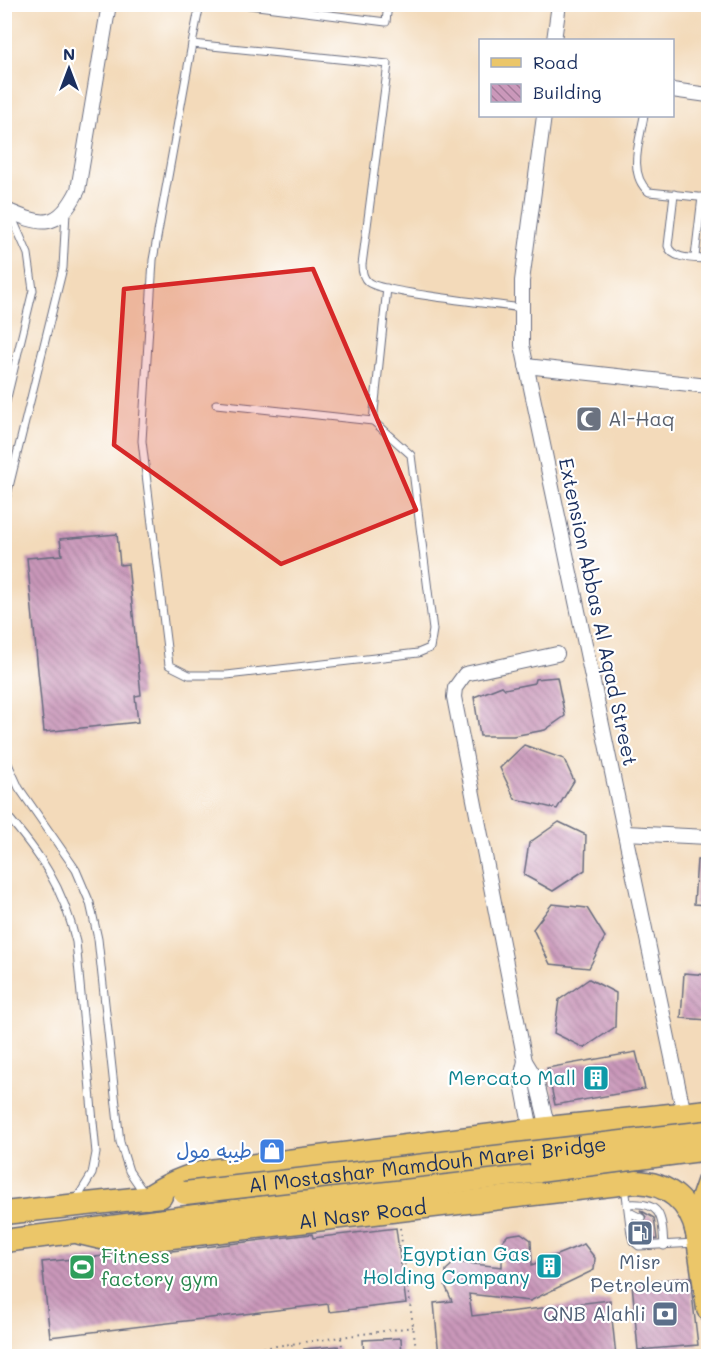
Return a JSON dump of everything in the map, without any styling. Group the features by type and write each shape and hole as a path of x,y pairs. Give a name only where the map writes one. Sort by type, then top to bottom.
{"main road":[{"path":"4,1213 147,1198 176,1180 209,1171 540,1129 708,1111"},
{"path":"612,1121 621,1123 636,1133 645,1149 644,1167 629,1190"},
{"name":"Al Mostashar Mamdouh Marei Bridge","path":"147,1198 708,1132"},
{"name":"Al Mostashar Mamdouh Marei Bridge","path":"80,1233 708,1149"},
{"path":"708,1182 700,1205 698,1238 708,1309"},
{"name":"Al Nasr Road","path":"4,1241 80,1233 118,1242 398,1211 629,1190 657,1185 676,1195 690,1212 698,1238"}],"street":[{"path":"7,210 37,222 59,218 66,212 78,190 109,4"},
{"path":"554,39 559,4"},
{"path":"674,90 708,95"},
{"name":"Extension Abbas Al Aqad Street","path":"544,117 520,308 526,366 684,1114"},
{"path":"526,366 708,386"},
{"path":"540,1129 536,1079 525,1062 454,697 459,680 474,670 557,654"},
{"path":"624,833 708,837"}],"lane":[{"path":"200,4 153,260 142,441 170,664 189,675 227,675 418,653 430,648 433,630 411,455 373,421 216,404"},
{"path":"242,4 386,22 388,4"},
{"path":"192,44 388,64 362,265 368,282 387,288 520,308"},
{"path":"644,117 637,164 639,180 649,192 705,198 695,258"},
{"path":"674,195 669,249 675,255 708,259"},
{"path":"4,410 33,290 28,254 7,210"},
{"path":"4,507 63,268 66,212"},
{"path":"373,421 387,288"},
{"path":"4,755 19,788 76,870 90,903 98,939 120,1142 129,1171 147,1198"},
{"path":"4,812 31,843 55,880 71,920 76,942 96,1153 92,1174 72,1206"},
{"path":"629,1190 633,1241 639,1246 664,1245 698,1238"},
{"path":"629,1190 641,1203 653,1207 660,1216 664,1245"},
{"path":"629,1212 641,1218"},
{"path":"655,1225 663,1229"}],"path":[{"path":"398,1211 417,1356"},
{"path":"204,1356 234,1354 413,1327"},
{"path":"4,1333 7,1356"},
{"path":"341,1337 344,1356"},
{"path":"292,1344 294,1356"}],"highlighted area":[{"path":"313,269 416,510 281,564 114,445 124,289"}],"building":[{"path":"117,534 120,565 128,564 141,695 135,696 138,722 44,732 27,558 62,555 60,539"},
{"path":"557,677 565,716 545,730 513,736 480,736 474,697 502,686 505,689 534,683 535,679"},
{"path":"524,745 564,759 574,781 557,809 515,799 500,768"},
{"path":"559,822 586,835 585,870 553,891 524,875 529,843"},
{"path":"697,860 708,860 708,905 694,904"},
{"path":"552,904 587,908 605,937 589,968 550,964 533,929"},
{"path":"684,973 708,975 708,1020 681,1018"},
{"path":"589,979 616,993 615,1027 584,1048 554,1033 559,1000"},
{"name":"Mercato Mall","path":"636,1052 645,1089 555,1105 547,1068"},
{"path":"640,1210 654,1218 657,1239 649,1240 642,1234 641,1224 646,1217"},
{"path":"396,1228 406,1303 329,1312 328,1304 50,1337 42,1262 115,1255 122,1257 312,1234 313,1238"},
{"path":"521,1233 531,1240 532,1265 584,1244 595,1258 594,1270 530,1301 469,1294 472,1316 610,1300 616,1356 439,1356 434,1303 452,1301 445,1285 446,1270 455,1262 502,1267 502,1241 508,1235"},
{"name":"QNB Alahli","path":"690,1277 698,1345 638,1350 632,1283"},
{"path":"401,1338 402,1356 364,1356 363,1340"},
{"path":"338,1346 339,1356 305,1356 304,1349"}],"place":[{"name":"Al-Haq","path":"589,419"},
{"name":"Mercato Mall","path":"596,1078"},
{"name":"طيبه مول","path":"272,1151"},
{"name":"Misr Petroleum","path":"640,1233"},
{"name":"Egyptian Gas Holding Company","path":"549,1266"},
{"name":"Fitness factory gym","path":"82,1267"},
{"name":"QNB Alahli","path":"665,1314"}]}
